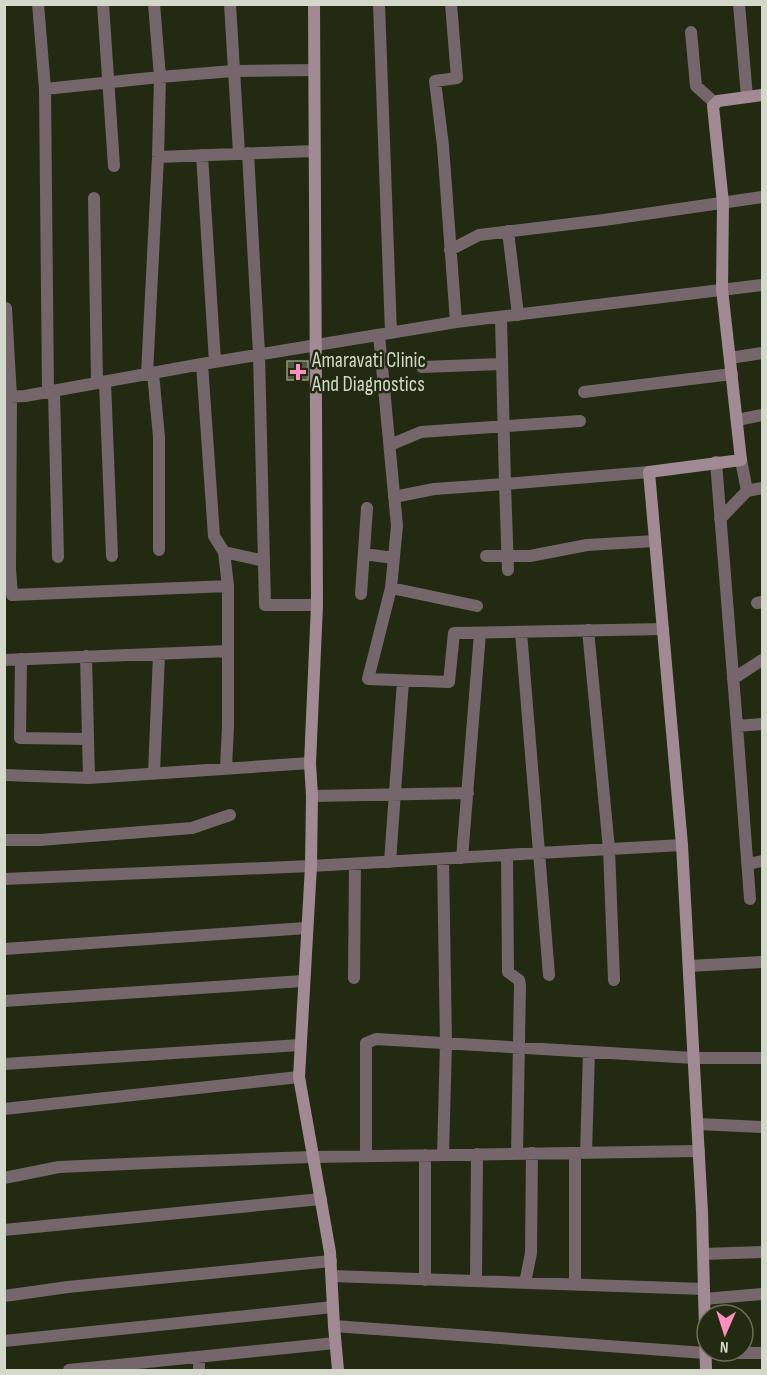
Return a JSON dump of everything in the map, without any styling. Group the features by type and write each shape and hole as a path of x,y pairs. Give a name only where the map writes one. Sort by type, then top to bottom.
{"street":[{"path":"38,4 45,89 51,391 58,557"},
{"path":"103,4 114,166"},
{"path":"154,4 160,77 150,373 159,437 159,550"},
{"path":"230,4 233,70 243,153 259,354 265,605 317,605"},
{"path":"314,4 317,605 310,763 311,866 299,1077 331,1261 338,1371"},
{"path":"379,4 385,334 390,445 397,526 391,588 368,679 449,682 454,633 663,629"},
{"path":"451,4 457,78 435,81 443,146 456,322"},
{"path":"739,4 747,97"},
{"path":"691,32 696,86 715,103"},
{"path":"45,89 233,70 314,70"},
{"path":"747,490 741,460 722,290 723,203 713,106 718,101 762,95"},
{"path":"158,157 314,150"},
{"path":"202,155 215,362"},
{"path":"450,250 479,235 762,197"},
{"path":"94,198 101,382 112,556"},
{"path":"508,231 518,315"},
{"path":"8,397 456,322 762,285"},
{"path":"4,308 6,308 8,397 7,569 12,595 228,586"},
{"path":"501,318 508,570"},
{"path":"730,358 762,353"},
{"path":"422,367 502,363"},
{"path":"202,364 214,536 224,552 228,586 226,768"},
{"path":"584,392 732,374"},
{"path":"737,420 762,415"},
{"path":"390,445 421,432 580,421"},
{"path":"394,496 434,489 649,472 741,460"},
{"path":"716,462 750,899"},
{"path":"649,472 682,845 698,1124 704,1303"},
{"path":"720,519 747,490 762,488"},
{"path":"361,594 367,508"},
{"path":"486,556 530,556 587,545 655,541"},
{"path":"224,552 264,561"},
{"path":"364,554 394,558"},
{"path":"391,588 477,606"},
{"path":"588,630 609,849 614,980"},
{"path":"521,632 549,975"},
{"path":"462,858 480,633"},
{"path":"4,660 228,651"},
{"path":"154,773 159,654"},
{"path":"86,656 89,778"},
{"path":"21,659 20,738 88,739"},
{"path":"733,679 762,660"},
{"path":"390,862 403,681"},
{"path":"737,726 762,724"},
{"path":"4,775 89,778 310,763"},
{"path":"312,796 468,793"},
{"path":"4,840 40,840 192,828 230,815"},
{"path":"4,879 355,864 682,845"},
{"path":"507,855 508,972 520,983 518,1154"},
{"path":"443,859 446,1044 443,1155"},
{"path":"747,864 762,861"},
{"path":"354,978 355,864"},
{"path":"4,949 306,928"},
{"path":"689,966 762,962"},
{"path":"4,1001 303,981"},
{"path":"366,1156 366,1043 376,1039 694,1058 762,1058"},
{"path":"4,1064 300,1045"},
{"path":"575,1284 580,1153 589,1052"},
{"path":"4,1109 299,1077"},
{"path":"698,1124 762,1127"},
{"path":"4,1178 59,1167 312,1156 699,1151"},
{"path":"525,1283 531,1253 532,1153"},
{"path":"476,1281 477,1154"},
{"path":"425,1155 425,1280"},
{"path":"4,1230 321,1199"},
{"path":"703,1254 762,1252"},
{"path":"4,1296 68,1287 331,1261"},
{"path":"332,1276 575,1284 704,1294 762,1294"},
{"path":"4,1341 333,1307"},
{"path":"334,1326 695,1352"},
{"path":"69,1371 199,1364 335,1343"}],"building":[{"path":"287,361 308,361 308,380 287,380"}],"place":[{"name":"Amaravati Clinic And Diagnostics","path":"298,372"}]}
